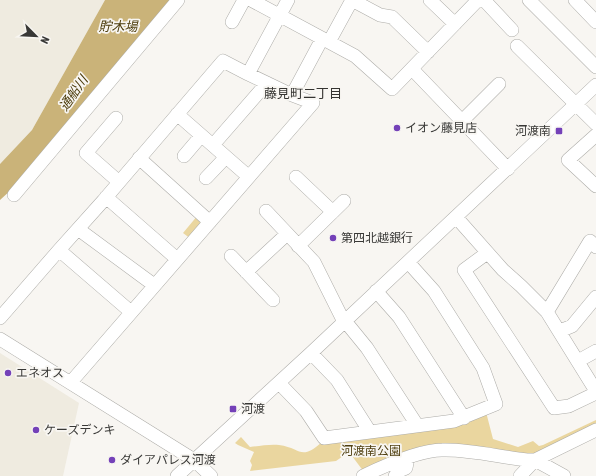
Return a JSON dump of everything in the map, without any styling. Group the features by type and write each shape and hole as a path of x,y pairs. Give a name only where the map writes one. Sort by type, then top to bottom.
{"street":[{"path":"14,195 180,0"},
{"path":"232,22 244,0"},
{"path":"251,0 355,56 392,89 478,0"},
{"path":"248,74 288,0"},
{"path":"292,95 352,0 380,15 392,17 428,52"},
{"path":"430,0 455,24"},
{"path":"484,0 512,30"},
{"path":"529,0 596,68"},
{"path":"575,0 596,22"},
{"path":"517,46 596,124"},
{"path":"0,318 222,61 292,95 312,103 71,382"},
{"path":"412,69 508,169"},
{"path":"213,145 267,83"},
{"path":"462,121 499,84"},
{"path":"177,476 311,354 344,321 596,85"},
{"path":"177,114 249,177"},
{"path":"116,118 86,153 119,182"},
{"path":"596,135 568,160 596,186"},
{"path":"184,156 201,136"},
{"path":"206,178 226,157"},
{"path":"139,158 210,222"},
{"path":"296,177 333,212"},
{"path":"106,197 177,259"},
{"path":"298,246 344,201"},
{"path":"266,211 314,262 344,321 367,348 417,425"},
{"path":"456,217 487,253 547,312 578,360 596,392 569,406 554,408 464,270 487,253"},
{"path":"78,229 154,285"},
{"path":"246,272 287,234"},
{"path":"547,312 590,241 596,246"},
{"path":"59,250 131,312"},
{"path":"231,256 273,300"},
{"path":"279,383 306,411 324,438 454,421 496,404 483,368 434,291 408,262"},
{"path":"376,291 399,317 464,418"},
{"path":"560,331 572,326 596,297"},
{"path":"0,339 194,460 210,476"},
{"path":"578,360 596,351"},
{"path":"311,354 337,380 370,432"},
{"path":"520,476 535,460 596,430"},
{"path":"363,476 408,458 441,450 535,460 563,476"},
{"path":"395,476 406,468 408,458"}],"shaded area":[{"path":"0,0 105,0 32,130 0,164"},
{"name":"ケーズデンキ","path":"0,353 79,403 63,476 0,476"}],"green space":[{"path":"198,215 206,222 191,239 183,233"},
{"name":"河渡南公園","path":"486,412 493,439 518,447 533,441 539,446 543,445 596,420 596,425 532,456 449,446 364,472 349,452 336,461 250,471 252,465 250,461 254,452 235,443 241,437 250,447 279,445 305,452 310,451 323,441"}],"water":[{"name":"貯木場","path":"105,0 172,0 12,189 0,200 0,164 32,130"}],"place":[{"name":"イオン藤見店","path":"397,128"},
{"name":"河渡南","path":"559,131"},
{"name":"第四北越銀行","path":"333,238"},
{"name":"エネオス","path":"8,373"},
{"name":"河渡","path":"233,409"},
{"name":"ケーズデンキ","path":"36,430"},
{"name":"ダイアパレス河渡","path":"112,460"}],"district":[{"name":"藤見町二丁目","path":"303,93"}],"water label":[{"name":"通船川","path":"73,93"}]}
